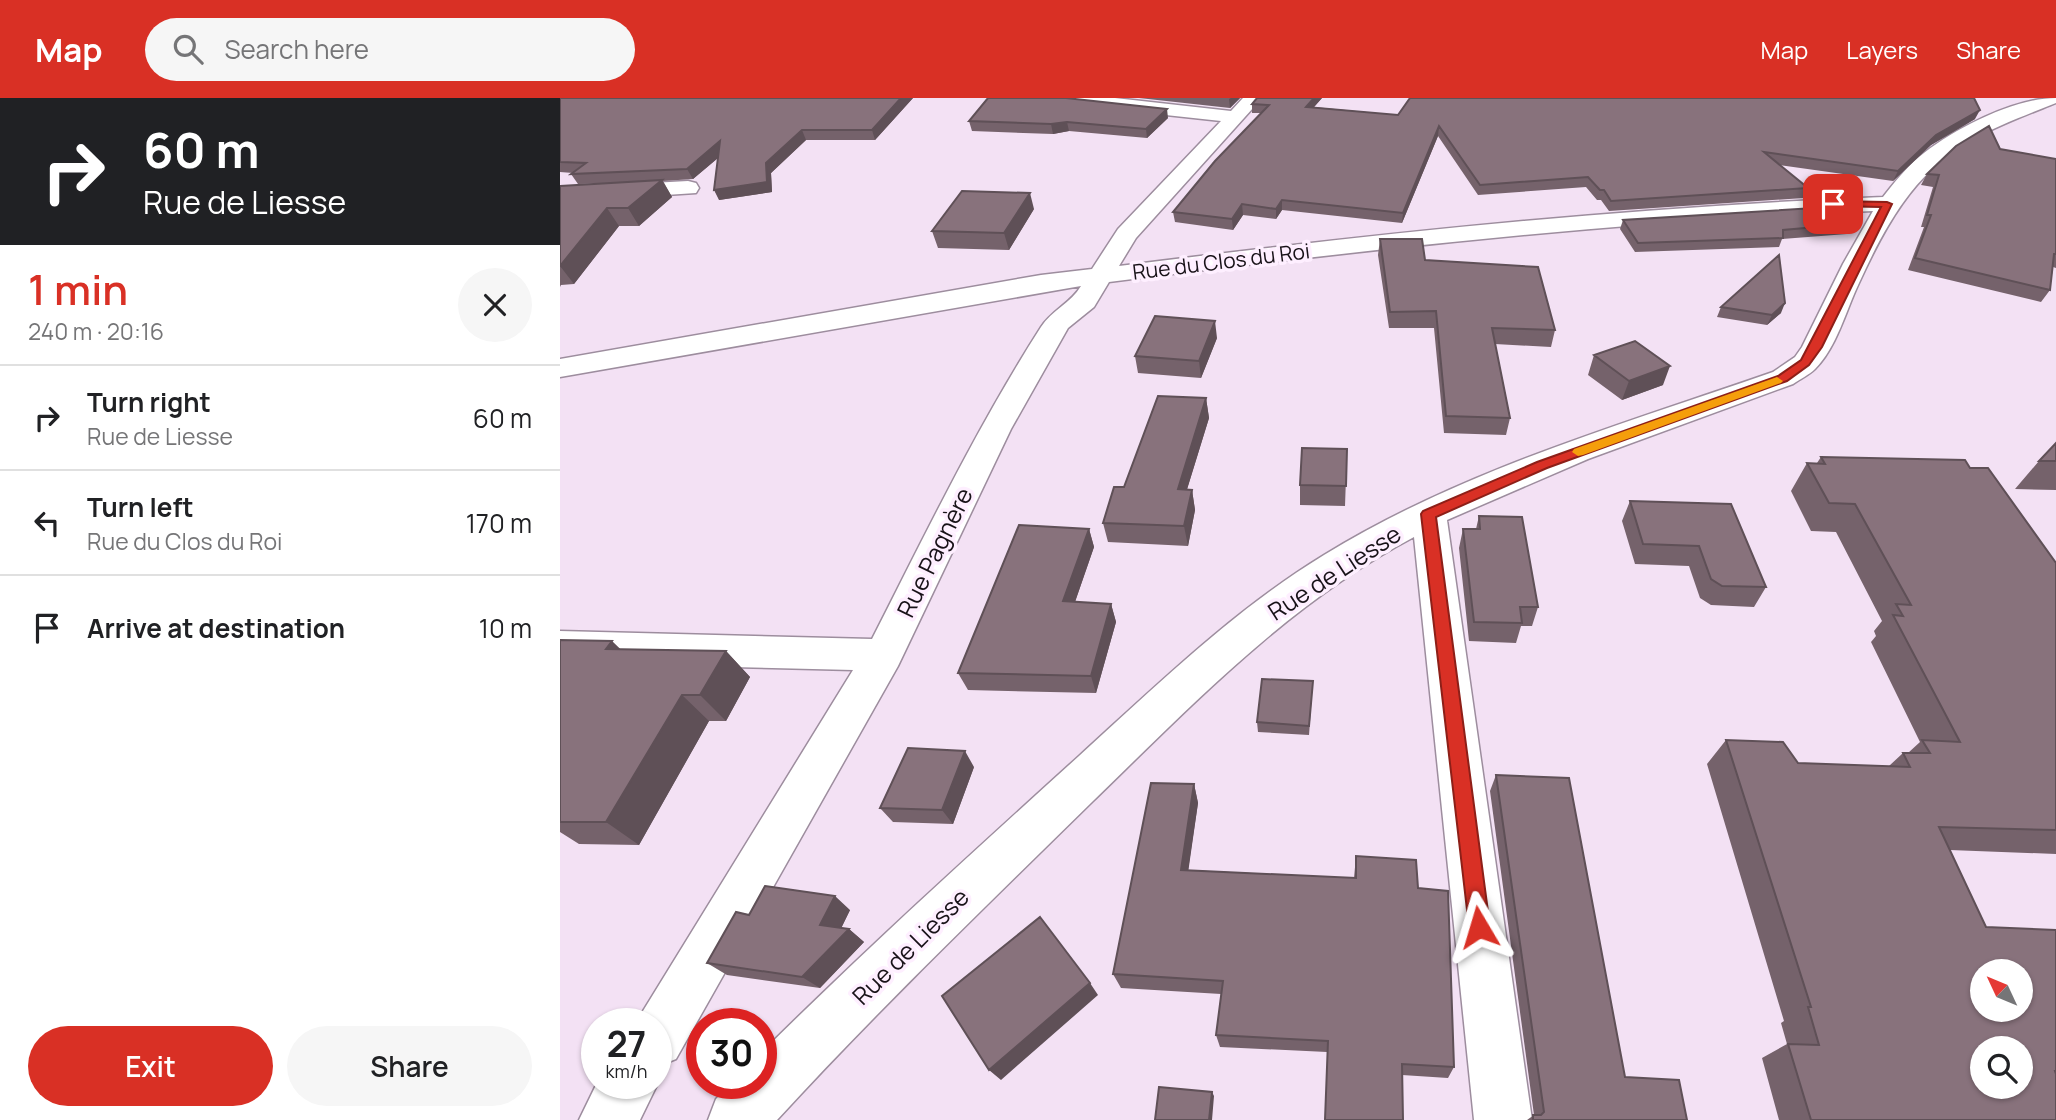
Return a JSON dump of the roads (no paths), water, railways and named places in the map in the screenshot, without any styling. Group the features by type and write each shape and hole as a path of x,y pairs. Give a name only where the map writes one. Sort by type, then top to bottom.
{"street":[{"path":"1064,98 1245,107"},
{"name":"Rue de Liesse","path":"737,1120 987,871 1213,660 1265,616 1326,572 1429,514 1542,465 1783,379 1805,363 1816,347 1887,204 1922,166 1948,144 2053,98"},
{"name":"Rue Pagnère","path":"672,1012 884,655 995,429 1055,327 1061,319 1085,301 1126,234 1245,107"},
{"path":"560,195 688,188"},
{"name":"Rue du Clos du Roi","path":"560,368 1027,286 1101,276 1427,236 1756,209 1887,204"},
{"path":"1429,514 1503,1120"},
{"path":"560,647 884,655"},
{"path":"608,1120 620,1099"}]}
